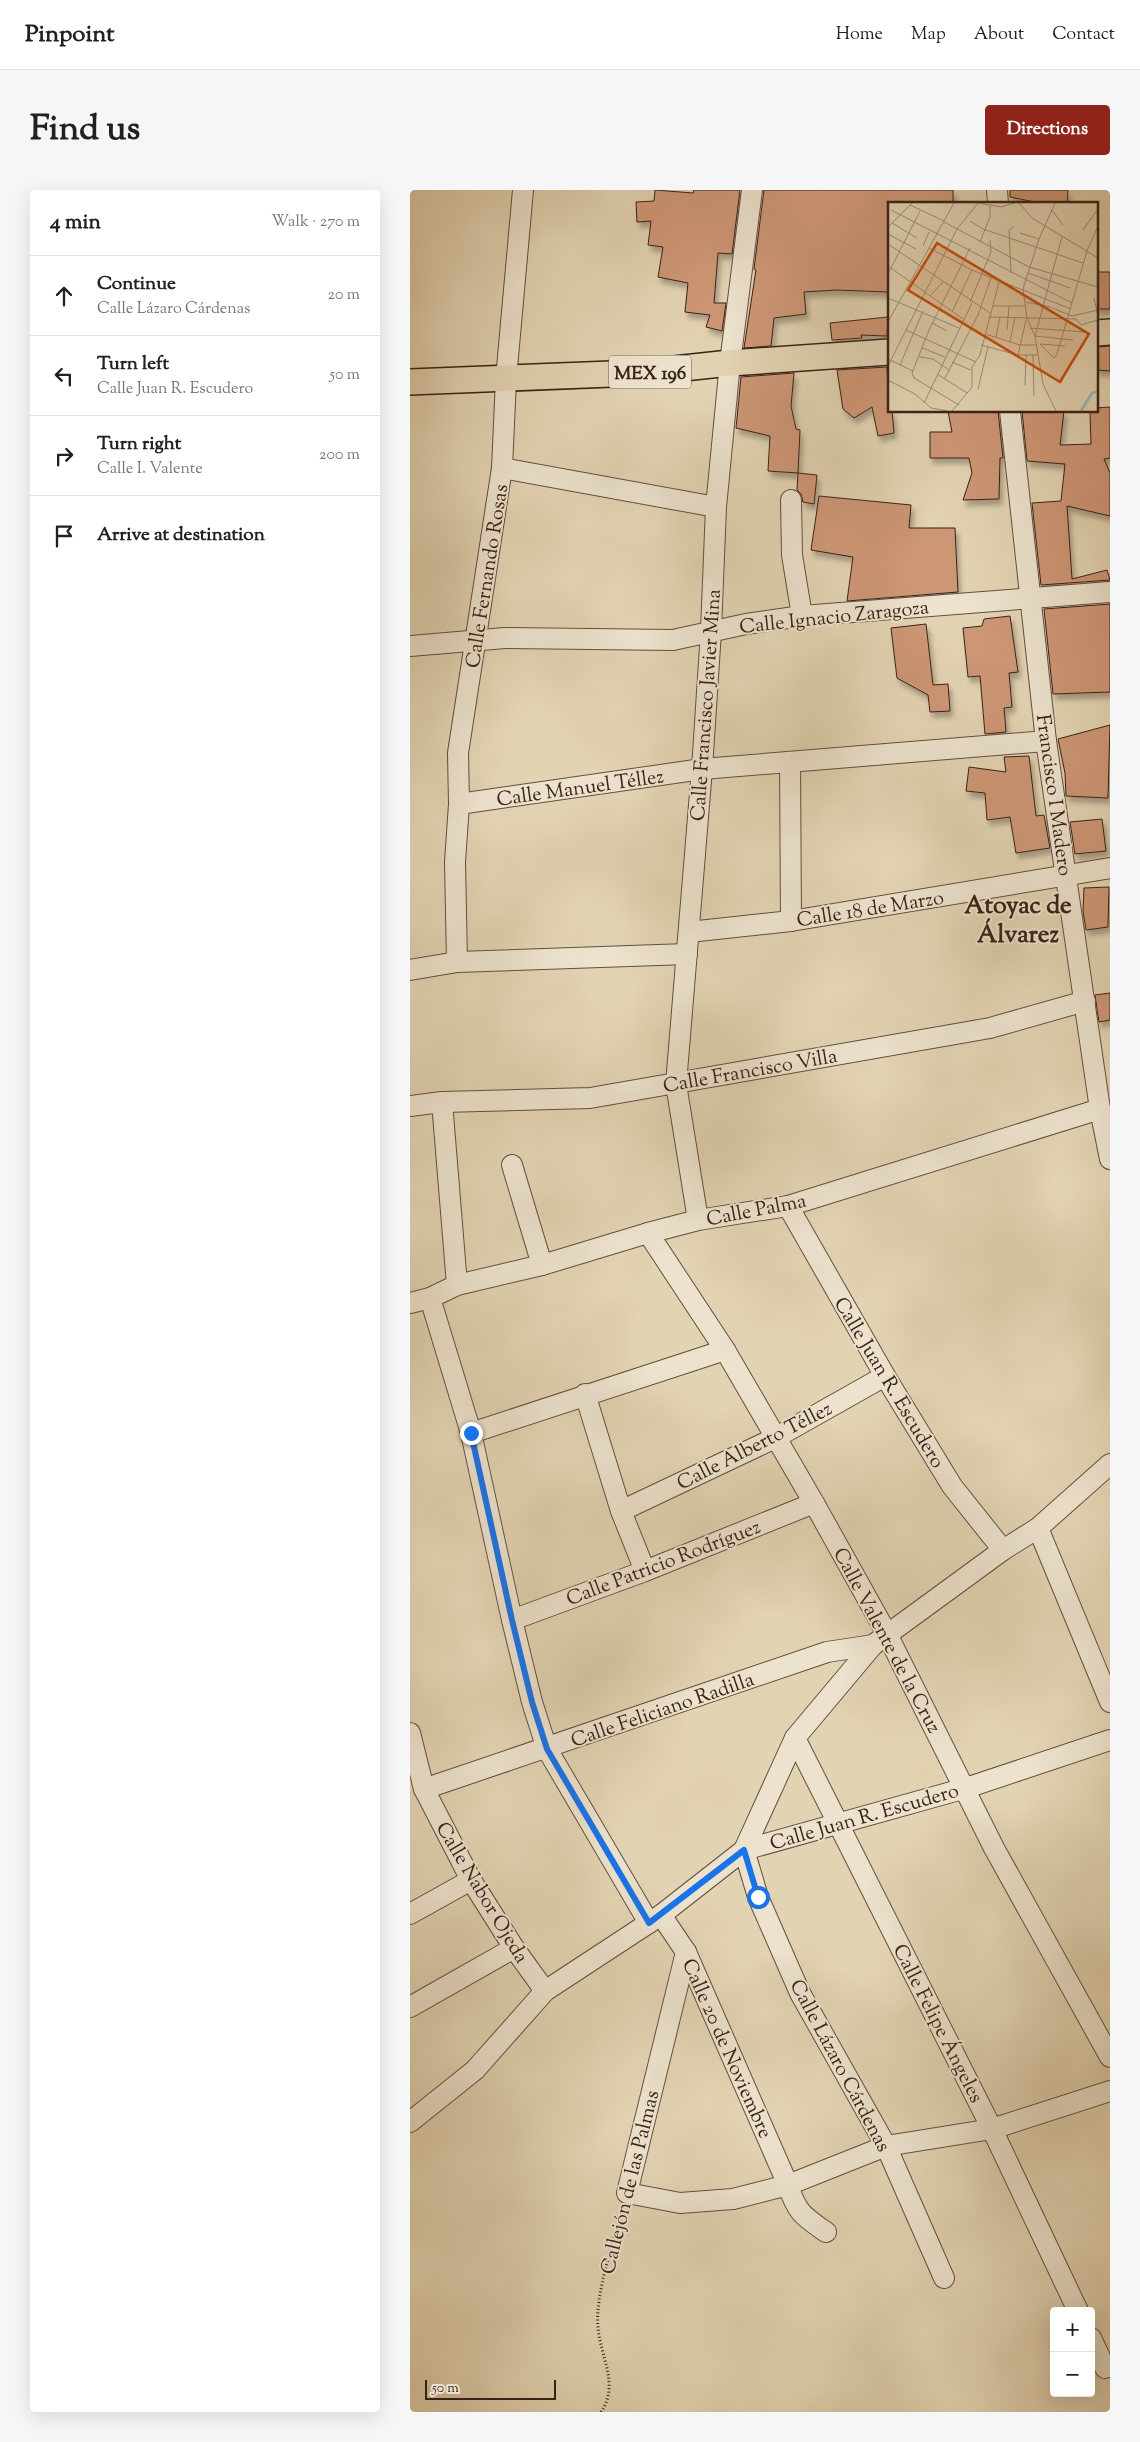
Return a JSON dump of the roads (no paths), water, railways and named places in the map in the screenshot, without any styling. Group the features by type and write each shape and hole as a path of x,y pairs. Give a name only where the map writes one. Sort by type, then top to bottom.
{"main road":[{"name":"MEX 196","path":"410,382 637,373 730,363 888,352"}],"street":[{"name":"Calle Fernando Rosas","path":"457,962 455,862 459,804 458,753 502,468 506,379 523,190"},
{"name":"Calle Francisco Javier Mina","path":"698,1220 676,1084 702,770 711,631 716,507 730,363 752,190"},
{"name":"Francisco I Madero","path":"1010,412 1046,741 1100,1109 1110,1159"},
{"path":"502,468 716,507"},
{"path":"792,500 792,555 802,616"},
{"name":"Calle Ignacio Zaragoza","path":"410,646 505,638 673,640 711,631 802,616 1110,592"},
{"name":"Calle Manuel Téllez","path":"459,804 702,770 1046,741"},
{"path":"790,762 792,921"},
{"name":"Calle 18 de Marzo","path":"689,932 792,921 1110,868"},
{"path":"410,970 457,962 687,954"},
{"name":"Calle Francisco Villa","path":"410,1106 442,1102 590,1098 990,1028 1085,1001"},
{"path":"442,1102 457,1285"},
{"name":"Calle Palma","path":"410,1303 430,1298 457,1285 542,1265 698,1220 788,1206 1100,1109"},
{"path":"512,1165 542,1265"},
{"name":"Calle Juan R. Escudero","path":"788,1206 885,1376 952,1486 1003,1550"},
{"name":"Calle Valente de la Cruz","path":"648,1233 725,1350 814,1503 880,1639 966,1788 994,1848 1110,2057"},
{"name":"Calle 20 de Noviembre","path":"430,1298 471,1433 512,1620 532,1702 547,1749 655,1919 686,1952 795,2206 805,2217 826,2232"},
{"path":"471,1433 585,1394 725,1350"},
{"name":"Calle Alberto Téllez","path":"621,1511 775,1438 885,1376"},
{"path":"585,1394 621,1511 645,1571"},
{"path":"744,1850 795,1738 880,1639 1003,1550 1038,1528 1110,1464"},
{"name":"Calle Patricio Rodríguez","path":"512,1620 645,1571 814,1503"},
{"path":"1038,1528 1110,1702"},
{"name":"Calle Feliciano Radilla","path":"424,1789 547,1749 827,1652 880,1639"},
{"name":"Calle Nabor Ojeda","path":"410,1733 424,1789 471,1880 514,1948 545,1991"},
{"name":"Calle Felipe Ángeles","path":"795,1738 992,2129 1076,2307"},
{"name":"Calle Juan R. Escudero","path":"410,2122 475,2070 545,1991 655,1919 744,1850 966,1788 1110,1740"},
{"name":"Calle Lázaro Cárdenas","path":"744,1850 758,1897 800,1993 886,2146 944,2278"},
{"path":"410,1914 471,1880"},
{"path":"410,2007 514,1948"},
{"name":"Callejón de las Palmas","path":"686,1952 627,2193 680,2202 733,2199 788,2186"},
{"path":"788,2186 886,2146 992,2129 1110,2091"},
{"path":"1095,2347 1105,2368"}],"district":[{"name":"Atoyac de Álvarez","path":"1018,918"}]}
